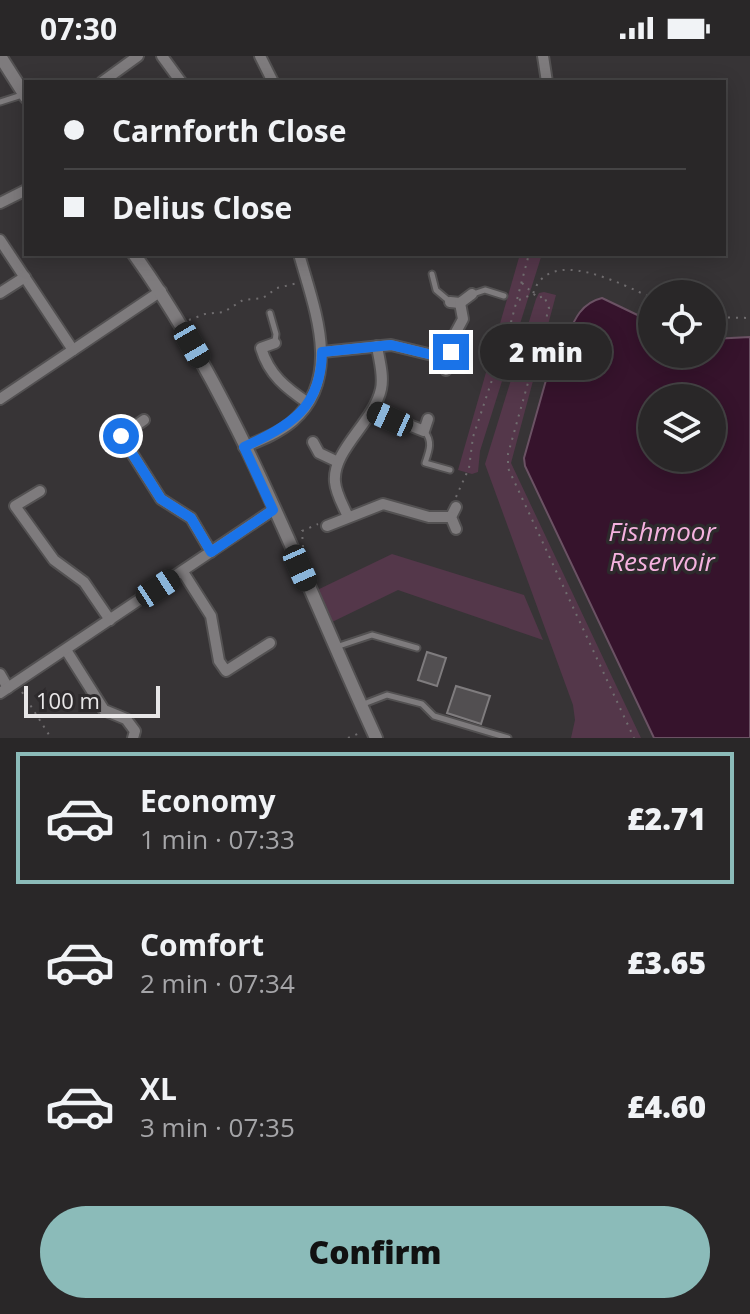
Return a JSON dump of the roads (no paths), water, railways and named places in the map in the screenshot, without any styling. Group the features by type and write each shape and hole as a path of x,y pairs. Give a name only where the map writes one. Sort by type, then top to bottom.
{"street":[{"path":"0,56 24,94"},
{"path":"105,80 138,56"},
{"path":"162,56 180,80"},
{"path":"260,56 272,80"},
{"path":"543,56 547,80"},
{"path":"0,203 24,191"},
{"path":"0,240 73,350"},
{"path":"135,256 161,291 205,367 374,733"},
{"path":"244,447 283,428 308,403 319,384 322,352 300,256"},
{"path":"0,293 25,277"},
{"path":"0,399 161,291"},
{"path":"322,352 400,346 447,364 463,319 455,303 472,294"},
{"path":"275,343 261,348 265,361 279,382 308,403"},
{"path":"348,517 335,481 338,462 374,411 382,387 377,346"},
{"path":"374,411 424,431 428,419"},
{"path":"144,420 121,436 161,499 191,518 211,552"},
{"path":"313,442 319,453 338,462"},
{"path":"40,491 15,506 54,560 84,582 110,620"},
{"path":"327,526 388,504 429,517 454,512 456,529"},
{"path":"0,674 8,688 273,510"},
{"path":"183,572 211,616 219,661 226,671 270,643"},
{"path":"66,650 104,710 126,719 135,731 133,738"}],"lane":[{"path":"0,102 24,96"},
{"path":"432,274 436,290 455,303"},
{"path":"472,294 481,290 504,296"},
{"path":"270,313 276,334 275,343"},
{"path":"424,431 430,445 425,463 450,470"},
{"path":"335,647 372,635 417,648"},
{"path":"361,705 387,695 422,704 434,716 508,738"}],"water":[{"name":"Fishmoor Reservoir","path":"602,298 638,315 638,368 726,368 726,338 750,337 750,738 654,738 525,466 524,458 550,366 582,309"}]}
